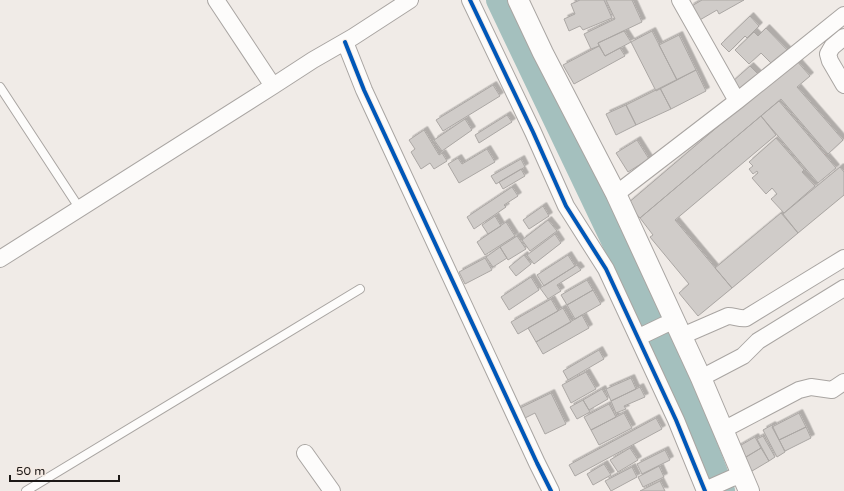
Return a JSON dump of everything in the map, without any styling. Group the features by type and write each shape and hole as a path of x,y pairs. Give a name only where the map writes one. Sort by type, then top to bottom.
{"street":[{"path":"216,0 273,86"},
{"path":"0,259 410,0"},
{"path":"470,0 533,132 566,206 606,269 643,335 676,420 707,490 741,481 723,430 701,378 674,327 616,194 543,53 518,0"},
{"path":"680,0 737,101"},
{"path":"616,194 737,101 844,15"},
{"path":"844,37 832,47 828,54 830,61 844,85"},
{"path":"352,38 364,90 551,491"},
{"path":"643,335 723,317 732,316 746,318 844,258"},
{"path":"701,378 743,356 758,341 844,288 830,267"},
{"path":"746,318 758,341"},
{"path":"723,430 800,390 811,387 832,390 844,382"},
{"path":"305,453 332,491"}],"lane":[{"path":"0,87 80,208"},
{"path":"26,491 360,289"}],"building":[{"path":"580,0 604,0 612,18 583,30 580,26 569,31 564,19 575,14 571,4"},
{"path":"606,0 632,0 642,22 598,43 599,46 591,49 584,34 615,19"},
{"path":"702,0 744,0 719,14 717,10 698,21 690,7"},
{"path":"750,16 759,26 747,38 745,36 729,52 721,44"},
{"path":"766,28 791,54 776,68 761,53 749,64 735,50 754,32 758,36"},
{"path":"624,31 631,42 605,56 598,43"},
{"path":"652,31 677,80 656,91 631,42"},
{"path":"679,35 696,70 677,80 659,45"},
{"path":"599,46 605,56 620,48 625,56 574,84 563,65"},
{"path":"796,60 810,76 797,87 843,140 828,154 781,99 640,218 627,204"},
{"path":"750,66 760,76 742,93 732,82"},
{"path":"696,70 706,91 671,109 660,88"},
{"path":"493,85 500,96 443,131 436,120"},
{"path":"660,88 671,109 636,125 626,105"},
{"path":"779,101 836,168 818,183 761,116"},
{"path":"626,105 636,125 616,135 606,114"},
{"path":"507,115 512,122 479,143 475,135"},
{"path":"761,116 776,135 675,220 732,288 698,316 679,293 689,284 650,237 653,235 640,218"},
{"path":"465,119 472,130 442,151 434,140"},
{"path":"424,130 439,155 442,153 447,161 434,169 430,163 421,169 411,152 415,149 409,140"},
{"path":"776,138 804,170 802,172 815,186 784,213 771,199 777,194 772,188 766,194 752,178 758,173 757,171 753,174 749,169 753,166 749,162"},
{"path":"637,140 649,159 628,172 616,153"},
{"path":"487,149 495,162 459,183 448,164 458,158 462,164"},
{"path":"521,159 525,167 496,184 491,176"},
{"path":"840,167 844,172 844,195 798,233 783,214"},
{"path":"521,169 525,176 503,189 499,182"},
{"path":"512,187 518,196 504,205 506,207 474,229 467,217"},
{"path":"543,206 549,216 529,229 523,220"},
{"path":"781,213 798,233 732,288 715,268"},
{"path":"495,216 501,226 488,234 482,225"},
{"path":"548,220 557,231 530,251 522,240"},
{"path":"506,222 515,236 485,255 477,242"},
{"path":"555,234 561,243 534,264 527,255"},
{"path":"517,236 526,249 508,260 500,247"},
{"path":"500,247 507,258 493,267 486,257"},
{"path":"524,255 531,264 516,276 509,267"},
{"path":"568,255 575,266 544,286 537,275"},
{"path":"485,258 492,270 465,284 459,272"},
{"path":"577,265 581,270 557,285 561,291 548,299 540,288"},
{"path":"531,277 539,290 509,310 501,297"},
{"path":"587,280 593,290 567,305 561,295"},
{"path":"593,290 601,304 575,319 567,305"},
{"path":"551,299 558,311 518,334 511,322"},
{"path":"563,308 571,322 536,342 528,328"},
{"path":"582,315 589,328 543,354 536,342"},
{"path":"599,350 604,359 568,380 563,371"},
{"path":"586,372 596,389 571,403 562,385"},
{"path":"631,378 636,389 611,401 606,389"},
{"path":"640,387 645,397 624,406 626,409 616,413 611,401"},
{"path":"602,389 608,399 589,410 583,400"},
{"path":"551,393 566,424 545,434 535,413 521,420 516,410"},
{"path":"583,400 590,412 577,419 570,407"},
{"path":"609,404 616,417 591,430 584,417"},
{"path":"624,413 632,428 599,445 591,430"},
{"path":"799,413 806,427 779,440 772,427"},
{"path":"656,418 662,429 575,476 569,465"},
{"path":"772,425 785,452 777,457 763,430"},
{"path":"806,427 811,438 785,451 779,440"},
{"path":"763,436 775,457 769,461 757,439"},
{"path":"755,437 761,448 743,459 736,448"},
{"path":"630,448 638,460 618,472 610,460"},
{"path":"761,448 769,461 747,474 739,461"},
{"path":"665,450 670,460 642,474 637,464"},
{"path":"604,464 611,475 593,485 587,474"},
{"path":"659,466 664,477 643,487 638,477"},
{"path":"632,467 637,477 611,491 605,481"},
{"path":"660,481 665,491 640,491"}],"waterway":[{"path":"499,0 660,337 722,491"}],"cycle path":[{"path":"470,0 533,132 566,206 606,269 676,420 705,491"},
{"path":"345,42 364,90 551,491"}]}
